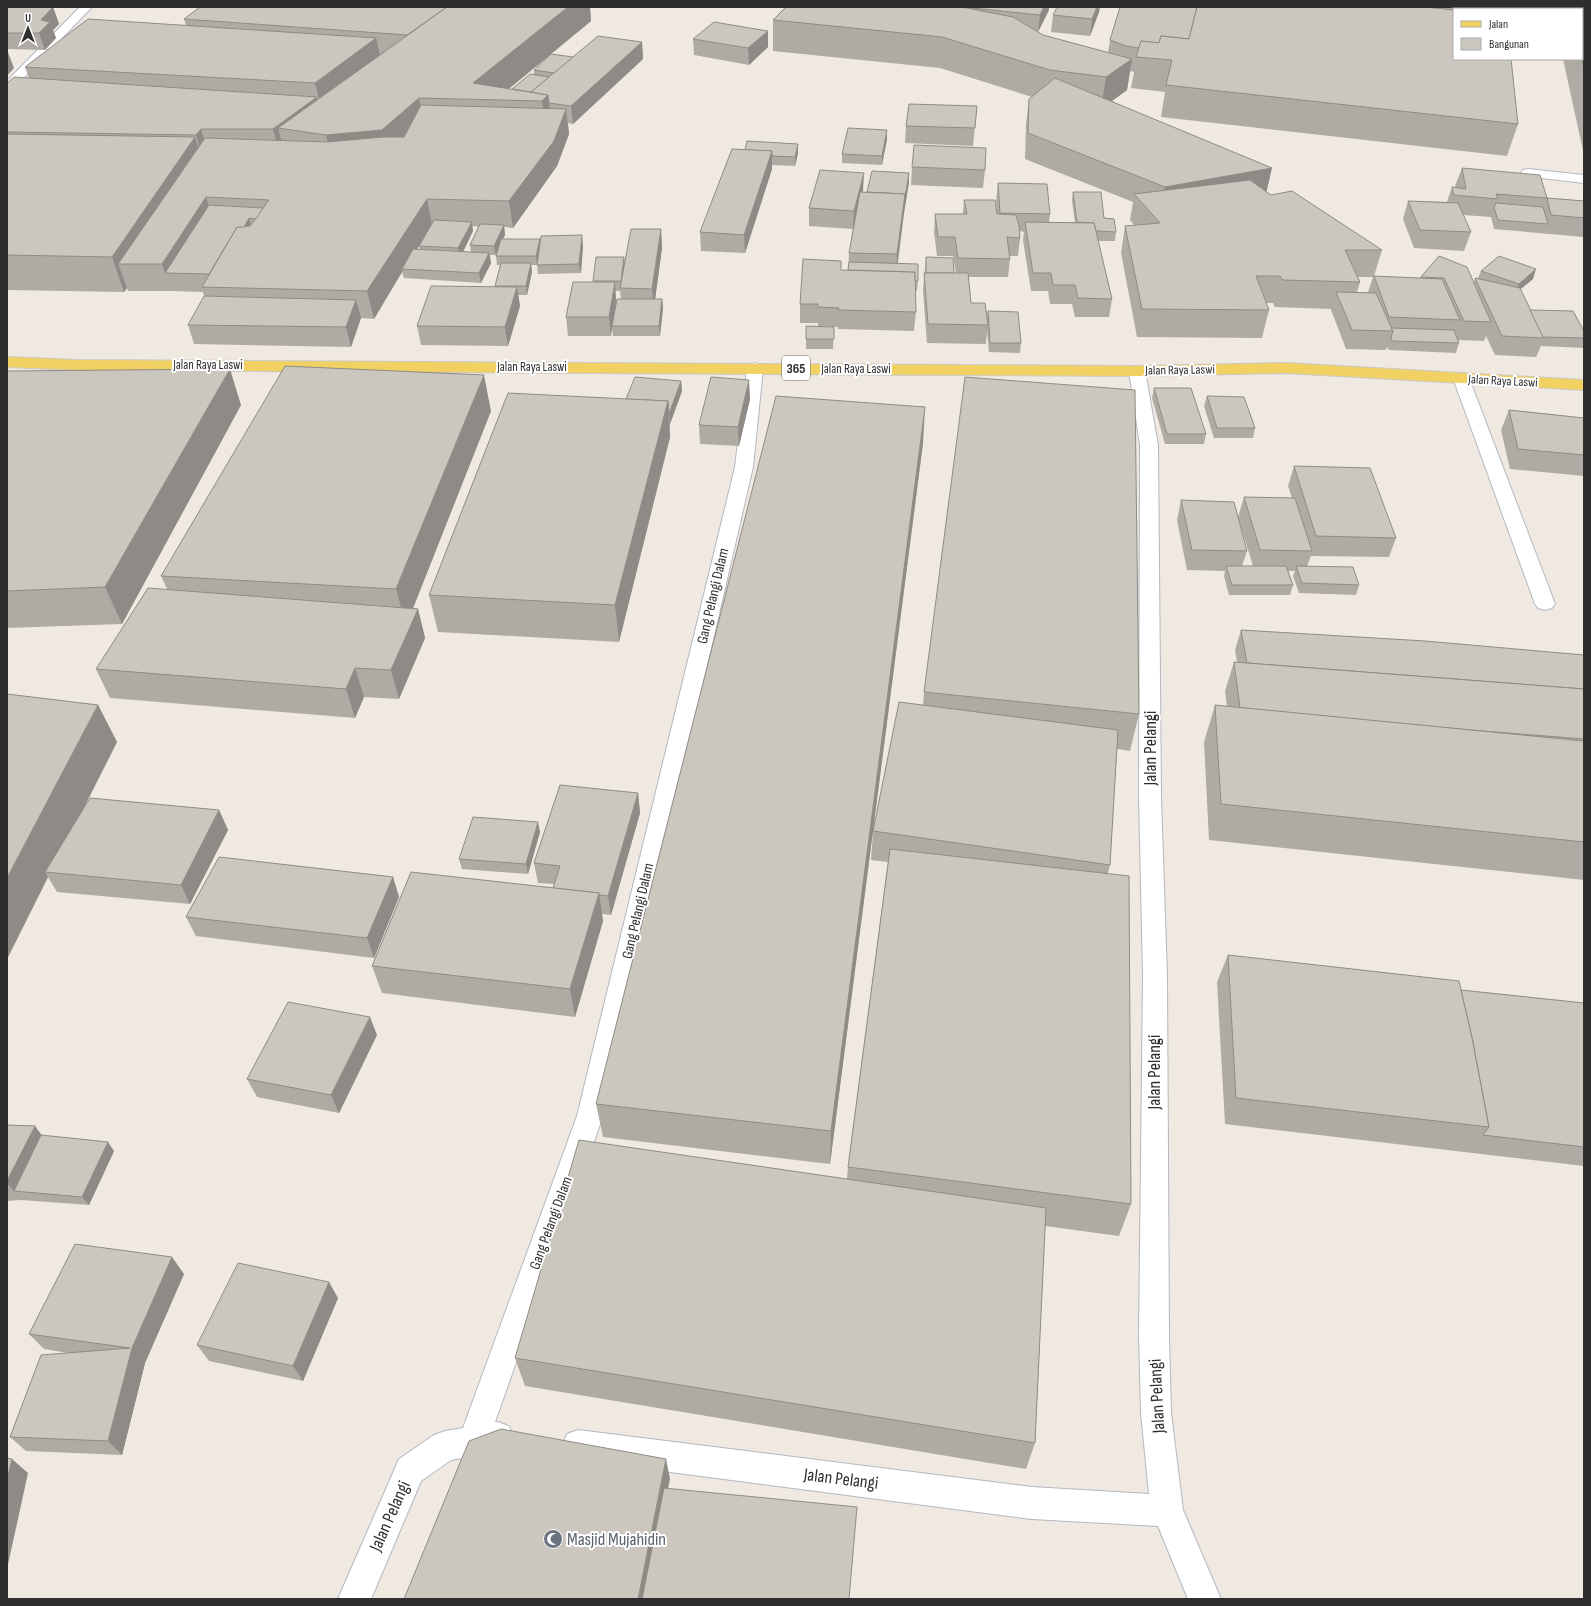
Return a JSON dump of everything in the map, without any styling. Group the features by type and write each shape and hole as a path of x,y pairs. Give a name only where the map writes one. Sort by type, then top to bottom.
{"main road":[{"name":"Jalan Raya Laswi","path":"7,362 86,365 1137,371 1287,368 1584,385"}],"street":[{"path":"7,88 86,7"},
{"path":"1528,172 1584,179"},
{"name":"Gang Pelangi Dalam","path":"473,1441 590,1116 744,466 755,368"},
{"name":"Jalan Pelangi","path":"552,1441 1032,1503 1167,1511 1156,1413 1154,1337 1155,976 1150,798 1149,445 1137,371"},
{"path":"1461,378 1545,604"},
{"name":"Jalan Pelangi","path":"354,1599 410,1470 445,1446 505,1435 521,1437"},
{"path":"1167,1511 1205,1599"}],"building":[{"path":"7,7 53,7 41,20 50,22 39,33 7,33"},
{"path":"200,7 447,7 407,35 184,19"},
{"path":"447,7 568,7 473,83 548,95 542,101 419,98 382,130 326,135 278,128"},
{"path":"786,7 967,8 1013,17 1043,35 1132,59 1106,77 1050,70 942,37 773,20"},
{"path":"963,7 1044,7 1040,15"},
{"path":"1057,7 1097,7 1092,19 1053,15"},
{"path":"1120,7 1197,7 1189,39 1161,36 1159,43 1141,41 1139,48 1126,46 1110,40"},
{"path":"1197,7 1424,7 1453,10 1453,60 1511,60 1518,124 1166,85 1172,60 1136,57 1141,41 1159,43 1161,36 1189,39"},
{"path":"1584,7 1584,68 1582,60 1583,8 1570,8"},
{"path":"88,19 376,38 315,83 25,67"},
{"path":"714,22 768,31 748,48 693,39"},
{"path":"598,36 642,42 571,106 549,103 548,95 531,92"},
{"path":"551,54 573,57 554,73 534,70"},
{"path":"530,74 549,77 531,92 512,89"},
{"path":"14,77 317,97 273,129 201,129 196,135 7,132 7,83"},
{"path":"1055,78 1272,168 1165,187 1028,133 1029,99"},
{"path":"909,104 977,106 975,128 906,126"},
{"path":"421,105 566,109 554,141 509,201 427,199 367,291 202,287 237,227 250,226 269,200 206,197 162,264 118,264 205,138 328,142 383,137 404,137"},
{"path":"848,128 887,130 882,156 842,154"},
{"path":"7,134 195,137 112,257 7,255"},
{"path":"747,141 798,144 795,157 772,156 772,151 745,150"},
{"path":"914,145 986,148 985,170 912,167"},
{"path":"732,149 772,151 744,235 700,232"},
{"path":"1462,168 1540,175 1547,198 1496,194 1498,199 1454,195 1452,187 1466,189"},
{"path":"820,170 864,173 854,211 809,208"},
{"path":"872,171 909,173 904,203 905,194 867,192"},
{"path":"1250,180 1271,195 1292,191 1382,250 1345,250 1360,282 1283,280 1280,276 1256,276 1269,310 1142,309 1125,226 1160,223 1134,194"},
{"path":"998,183 1047,184 1050,214 1000,213"},
{"path":"860,192 905,194 897,254 849,253"},
{"path":"1073,192 1101,192 1104,218 1114,219 1116,232 1096,231 1094,223 1077,222"},
{"path":"1547,198 1584,201 1584,218 1551,215"},
{"path":"964,200 995,200 997,214 1016,215 1019,225 1020,238 1007,237 1010,259 958,258 955,237 938,237 935,214 967,214"},
{"path":"1408,201 1458,203 1471,232 1420,230"},
{"path":"1496,203 1543,207 1548,224 1498,220 1494,208"},
{"path":"209,205 263,208 256,219 249,218 244,227 237,227 209,274 165,273"},
{"path":"434,220 472,222 458,248 419,246"},
{"path":"1025,222 1094,223 1112,299 1078,298 1075,285 1053,285 1051,273 1033,273"},
{"path":"480,224 504,225 494,246 470,245"},
{"path":"631,229 661,229 652,289 620,288"},
{"path":"582,235 579,264 537,265 541,236"},
{"path":"501,239 540,239 536,256 496,256"},
{"path":"413,249 489,253 479,273 402,269"},
{"path":"1439,256 1467,267 1491,322 1464,321 1444,278 1421,277"},
{"path":"1499,256 1536,269 1519,284 1481,271"},
{"path":"596,257 624,257 621,281 593,281"},
{"path":"926,257 953,258 954,273 926,273"},
{"path":"803,259 841,261 841,270 915,272 916,312 838,310 839,308 818,307 818,304 800,304"},
{"path":"849,262 918,264 918,281 915,281 915,272 848,270"},
{"path":"501,263 531,263 526,286 495,286"},
{"path":"924,273 968,273 971,303 985,303 988,325 928,324"},
{"path":"1374,276 1442,279 1460,320 1389,317"},
{"path":"1475,278 1520,288 1544,338 1502,336"},
{"path":"573,282 615,282 609,317 566,317"},
{"path":"431,286 517,287 505,327 417,326"},
{"path":"1336,292 1376,293 1393,331 1352,330"},
{"path":"204,296 356,300 346,327 188,325"},
{"path":"617,299 662,299 659,326 612,326"},
{"path":"1530,310 1573,311 1584,331 1584,338 1543,337"},
{"path":"988,311 1018,312 1021,343 990,343"},
{"path":"806,326 834,327 834,339 806,339"},
{"path":"1391,328 1454,330 1459,343 1392,341 1391,337 1393,331"},
{"path":"285,366 484,375 396,589 161,576"},
{"path":"230,369 105,587 7,591 7,371"},
{"path":"635,377 681,381 669,414 668,401 626,399"},
{"path":"711,377 749,380 738,427 699,425"},
{"path":"965,377 1135,390 1139,714 924,692"},
{"path":"1154,388 1191,388 1206,434 1167,434"},
{"path":"508,393 668,401 615,605 429,595"},
{"path":"776,396 925,407 831,1131 596,1104"},
{"path":"1207,396 1244,397 1255,428 1217,428"},
{"path":"1509,410 1584,418 1584,455 1518,449"},
{"path":"1294,466 1370,468 1396,538 1316,536"},
{"path":"1244,497 1295,498 1312,551 1260,550"},
{"path":"1181,500 1234,502 1247,551 1192,550"},
{"path":"1226,566 1286,566 1293,585 1232,585"},
{"path":"1296,566 1353,567 1359,585 1302,583"},
{"path":"148,588 418,609 391,670 355,668 346,689 96,669"},
{"path":"1241,630 1425,641 1584,655 1584,689 1247,663"},
{"path":"1234,662 1584,689 1584,739 1470,730 1240,708"},
{"path":"7,694 98,705 7,878"},
{"path":"899,702 1118,730 1110,865 873,831"},
{"path":"1215,705 1584,741 1584,842 1221,804"},
{"path":"560,785 638,793 608,896 599,895 599,893 553,888 560,866 534,863"},
{"path":"90,798 219,810 181,885 45,872"},
{"path":"473,817 538,822 526,864 459,859"},
{"path":"890,849 1129,876 1131,1204 848,1167"},
{"path":"219,857 393,877 367,938 186,917"},
{"path":"411,872 599,893 570,989 372,966"},
{"path":"1228,955 1459,981 1472,1037 1489,1127 1236,1098"},
{"path":"1461,990 1584,1003 1584,1147 1483,1135 1489,1127 1472,1037"},
{"path":"288,1002 370,1017 331,1095 247,1079"},
{"path":"7,1125 35,1126 7,1181"},
{"path":"41,1135 108,1142 82,1197 14,1191"},
{"path":"579,1140 1046,1208 1035,1443 515,1358"},
{"path":"75,1244 172,1257 132,1348 108,1441 10,1437 41,1355 130,1348 29,1334"},
{"path":"238,1263 329,1282 293,1366 197,1345"},
{"name":"Masjid Mujahidin","path":"501,1429 666,1459 638,1599 404,1599 469,1441"},
{"path":"7,1458 12,1459 7,1480"},
{"path":"664,1488 857,1507 849,1599 642,1599"}],"place":[{"name":"Masjid Mujahidin","path":"553,1539"}]}
